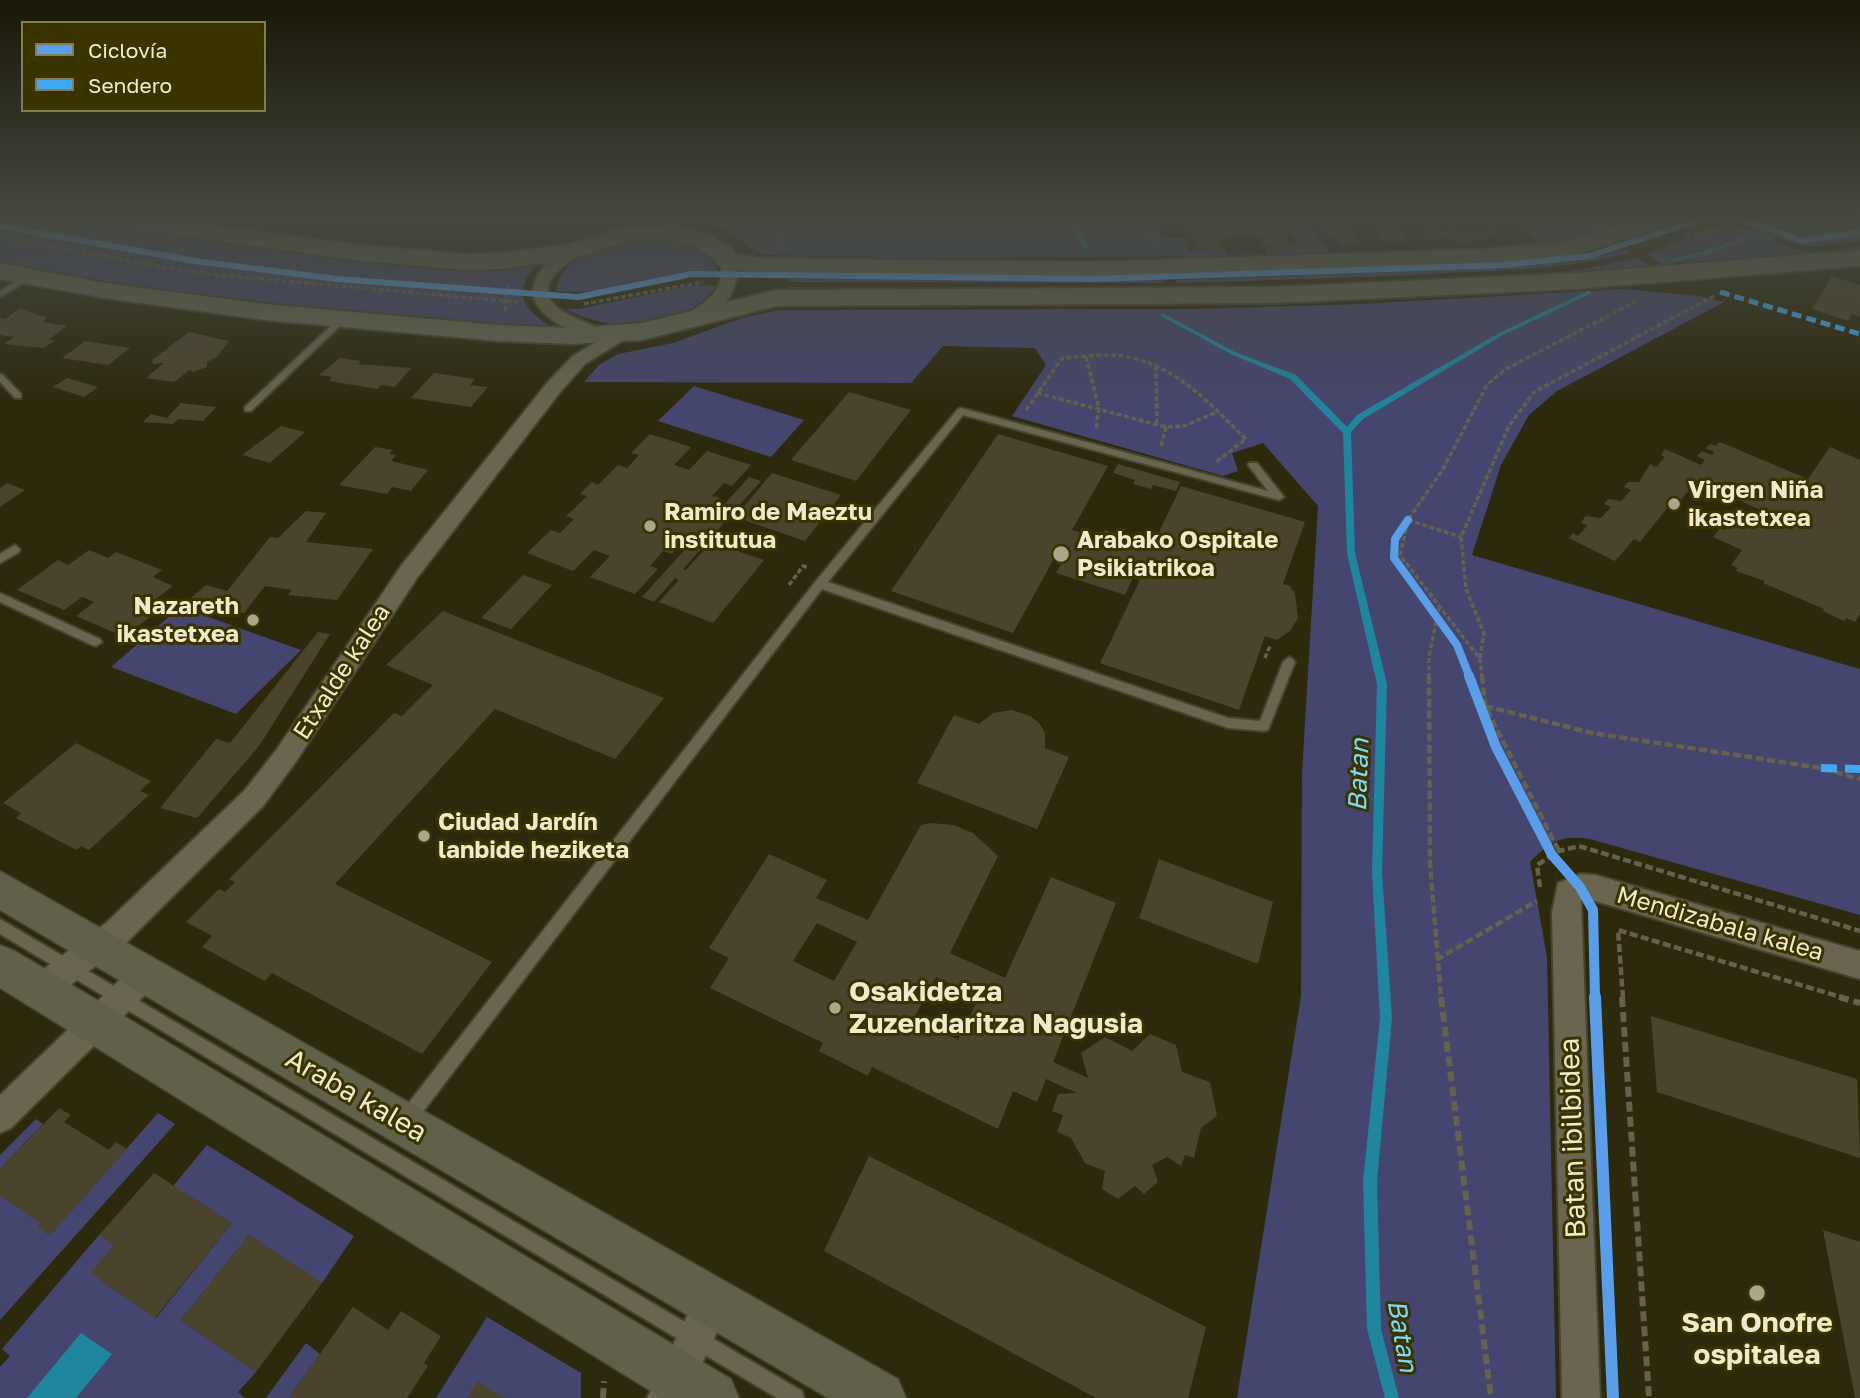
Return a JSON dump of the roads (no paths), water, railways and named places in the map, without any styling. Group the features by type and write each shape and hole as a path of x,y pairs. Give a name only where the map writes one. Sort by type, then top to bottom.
{"main road":[{"path":"62,282 146,296 342,320 515,333 611,335 660,329 743,303 790,298 1028,299 1275,295 1559,282"}],"street":[{"path":"543,282 540,295 544,305 559,319 611,335"},
{"path":"694,317 726,292 727,282"},
{"name":"Etxalde kalea","path":"70,968 170,883 254,798 286,756 408,572 579,360 611,335"},
{"name":"Mendizabala kalea","path":"1580,887 1614,893 1860,965"},
{"name":"Batan ibilbidea","path":"1580,887 1568,892 1565,901 1581,1398"},
{"name":"Araba kalea","path":"0,889 70,968 692,1363"},
{"name":"Araba kalea","path":"0,965 70,968 121,998 403,1124 692,1363"},
{"path":"0,1118 121,998"},
{"path":"692,1363 879,1398"}],"lane":[{"path":"0,294 21,282"},
{"path":"248,409 342,320"},
{"path":"0,377 18,396"},
{"path":"403,1124 824,579 961,411 1279,497 1254,465"},
{"path":"0,559 15,549"},
{"path":"824,579 1228,723 1264,726 1289,662"},
{"path":"0,597 96,642"},
{"name":"Araba kalea","path":"0,926 70,968"},
{"path":"692,1363 795,1398"}],"waterway":[{"name":"Batan","path":"1347,432 1360,417 1501,334 1588,293"},
{"path":"1162,315 1233,353 1293,377 1347,432"},
{"name":"Batan","path":"1347,432 1351,553 1382,684 1377,872 1386,1018 1370,1181 1374,1329 1392,1398"}],"place":[{"name":"Virgen Niña ikastetxea","path":"1674,504"},
{"name":"Ramiro de Maeztu institutua","path":"650,526"},
{"name":"Arabako Ospitale Psikiatrikoa","path":"1061,554"},
{"name":"Nazareth ikastetxea","path":"253,620"},
{"name":"Ciudad Jardín lanbide heziketa","path":"424,836"},
{"name":"Osakidetza Zuzendaritza Nagusia","path":"835,1008"},
{"name":"San Onofre ospitalea","path":"1757,1293"}]}
